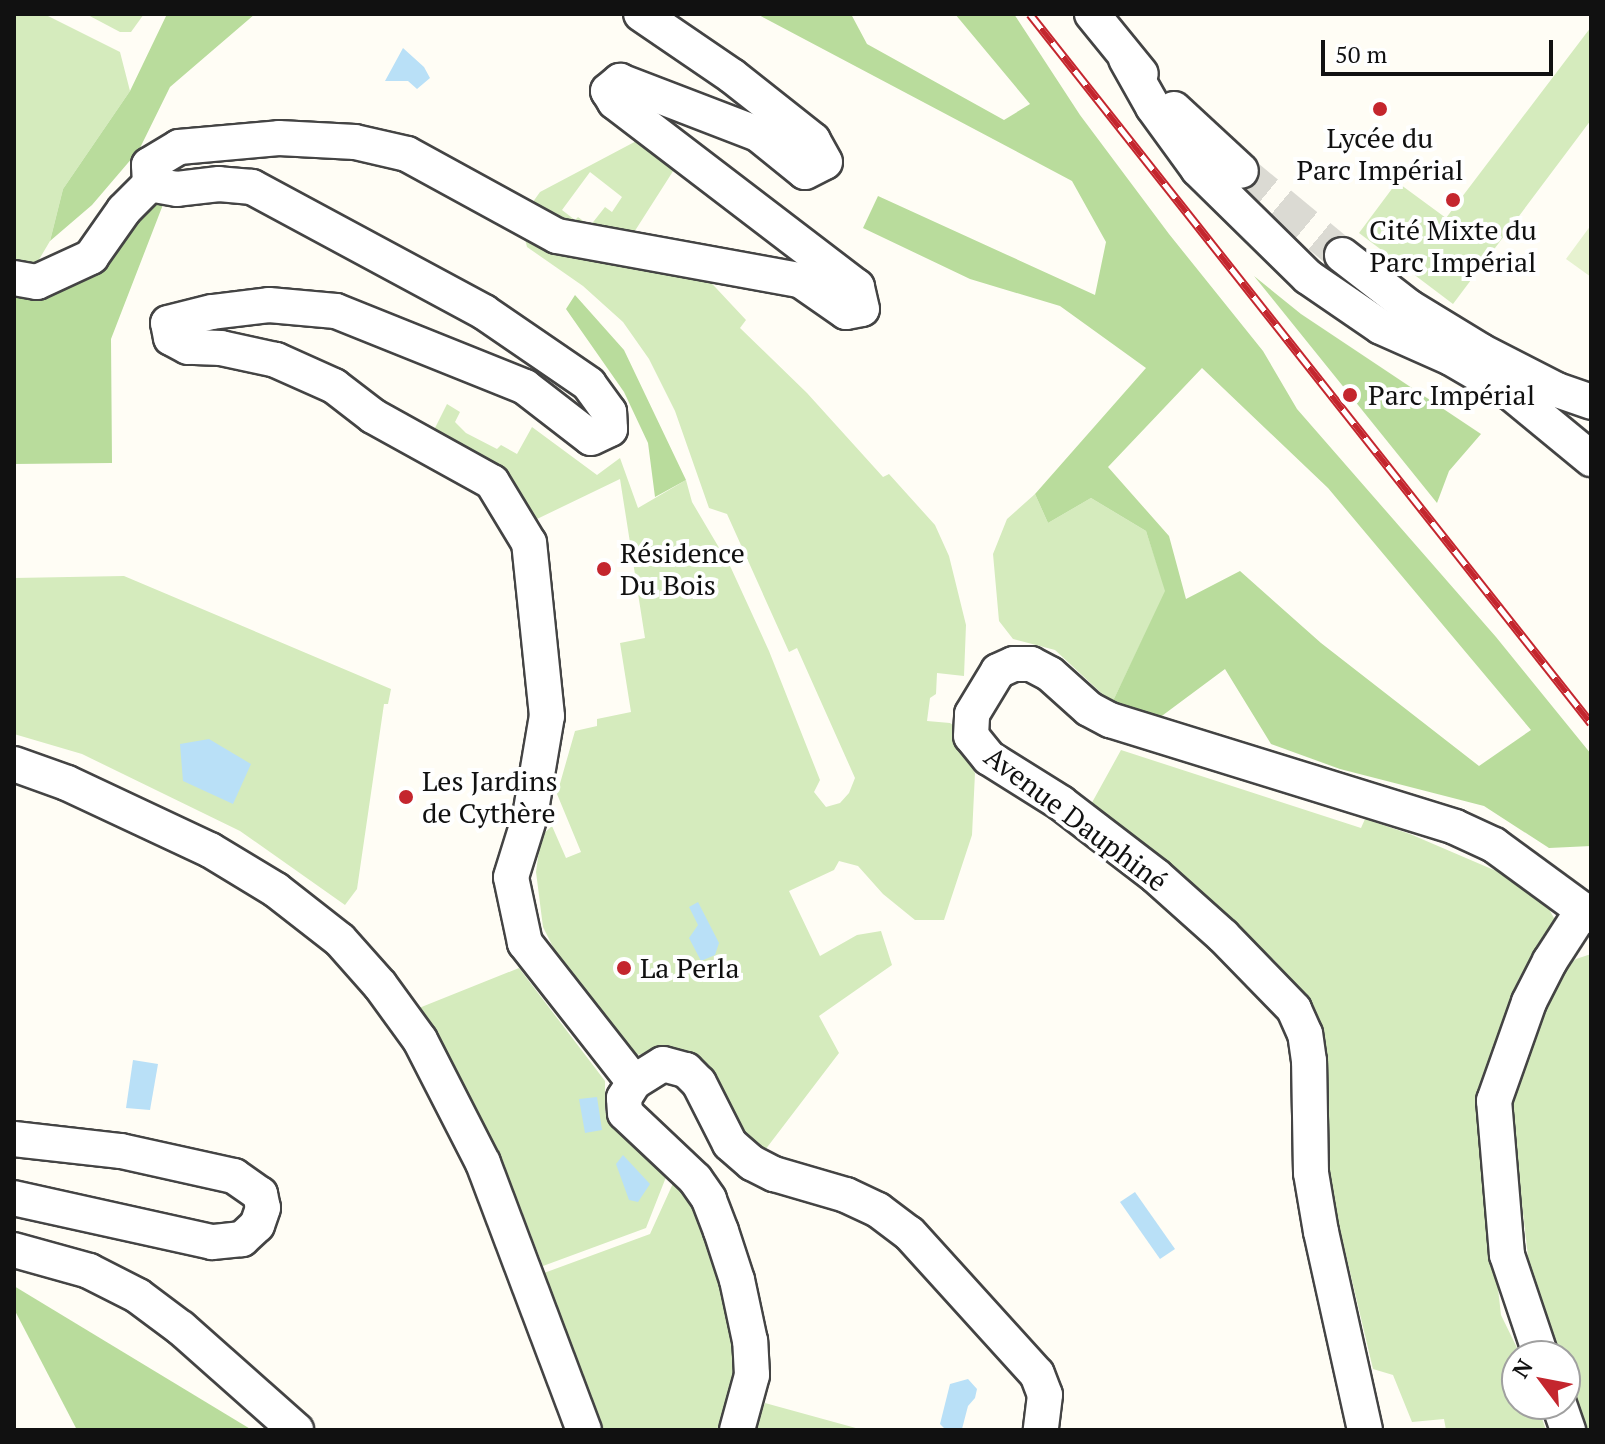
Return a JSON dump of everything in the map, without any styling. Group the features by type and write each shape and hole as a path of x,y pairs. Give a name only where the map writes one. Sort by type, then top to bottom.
{"street":[{"path":"14,278 37,282 91,257 124,210 150,184 149,165 179,147 279,138 355,142 407,154 557,236 800,280 846,312 862,309 857,287 615,102 608,91 620,81 758,134 805,172 825,162 813,140 732,76 641,14"},
{"path":"1092,14 1126,59 1188,124 1241,171"},
{"path":"1126,59 1153,107 1198,169 1308,277 1381,327 1451,358 1511,393 1591,459"},
{"path":"150,184 177,189 219,184 252,187 484,312 589,384 609,412 610,429 591,438 525,387 336,311 269,305 168,323 171,338 188,347 221,348 276,360 334,386 373,416 492,482 529,543 547,716 530,816 511,877 525,943 634,1082"},
{"path":"1342,255 1409,307 1481,351 1557,390 1591,402"},
{"name":"Avenue Dauphiné","path":"1365,1430 1311,1173 1309,1061 1305,1034 1294,1009 1223,936 1156,876 1061,803 989,758 971,736 972,714 998,671 1014,664 1031,664 1050,674 1089,709 1110,720 1455,827 1494,845 1587,913"},
{"path":"14,764 67,783 210,850 276,890 340,940 380,985 420,1040 483,1163 584,1430"},
{"path":"1536,1340 1507,1255 1493,1125 1494,1101 1529,1002 1550,961 1587,913"},
{"path":"737,1430 752,1375 750,1341 737,1280 709,1199 685,1167 639,1130 625,1113 624,1098 634,1082 663,1064 686,1070 699,1083 730,1144 752,1163 774,1174 846,1195 878,1210 909,1233 1037,1374 1045,1395 1041,1430"},
{"path":"14,1139 121,1151 234,1176 260,1194 263,1208 257,1225 242,1239 212,1242 14,1198"},
{"path":"14,1250 89,1271 138,1296 181,1328 296,1430"}],"green space":[{"path":"14,14 44,14 120,52 130,91 63,189 50,241 34,268 14,265"},
{"path":"86,14 144,14 131,32 120,32"},
{"path":"167,14 255,14 170,87 139,150 92,205 50,241 63,189 130,91"},
{"path":"757,14 851,14 867,44 1004,120 1030,104 955,14 1014,14 1080,115 1169,234 1263,351 1297,409 1496,637 1591,754 1591,846 1549,848 1484,806 1340,769 1271,744 1225,669 1155,721 1112,703 1165,591 1146,531 1091,498 1048,523 1035,494 1146,368 1060,306 970,279 863,228 878,196 1095,295 1106,242 1072,181","holes":["1202,368 1328,488 1531,730 1479,766 1321,643 1240,571 1186,599 1169,536 1108,467"]},
{"path":"1591,27 1591,120 1453,304 1359,233 1397,182 1446,218"},
{"path":"642,138 677,165 631,237 525,213 540,192","holes":["590,172 622,197 612,212 605,207 590,226 562,210"]},
{"path":"164,202 111,339 112,463 14,464 14,282 40,287 117,203"},
{"path":"1591,225 1591,277 1566,259"},
{"path":"525,239 702,273 746,320 740,328 807,393 883,477 889,474 935,525 949,556 966,625 964,676 937,673 936,694 930,698 927,721 950,723 957,728 965,757 975,773 972,835 944,920 915,920 883,894 858,866 839,861 834,870 789,891 820,956 857,935 881,931 892,965 819,1016 839,1053 762,1154 744,1138 701,1059 672,1048 632,1056 564,969 543,927 536,872 541,836 552,826 566,858 581,852 557,794 575,731 597,726 597,719 631,712 620,643 645,638 620,479 537,519 505,475 429,440 447,404 460,412 455,422 466,433 497,449 501,445 517,454 532,427 597,475 620,458 638,508 686,480 692,502 731,568 769,651 820,780 814,792 826,807 840,803 849,793 855,778 797,648 789,652 727,514 709,508 675,411 649,359 623,322 583,286 527,247"},
{"path":"1254,276 1301,314 1481,434 1449,471 1437,503"},
{"path":"575,295 624,350 686,480 655,497 648,443 624,392 566,309"},
{"path":"1035,494 1048,523 1091,498 1146,531 1166,591 1112,703 1055,650 1013,639 999,621 993,554 1007,519"},
{"path":"124,576 391,689 388,704 384,704 357,889 345,905 240,831 82,754 14,734 14,578"},
{"path":"1121,750 1361,828 1365,819 1410,834 1531,886 1549,909 1555,920 1552,929 1519,978 1477,1101 1501,1315 1513,1340 1501,1340 1501,1420 1543,1420 1546,1430 1446,1430 1444,1419 1412,1422 1393,1375 1373,1369 1328,1179 1311,1008 1276,962 1223,912 1089,808"},
{"path":"1591,954 1591,1430 1585,1430 1581,1420 1581,1340 1549,1340 1532,1292 1510,1098 1563,970 1576,959"},
{"path":"519,968 605,1081 605,1111 610,1120 668,1172 646,1228 543,1266 512,1186 462,1081 414,1010"},
{"path":"675,1179 690,1194 714,1252 739,1365 728,1413 720,1430 603,1430 544,1273 650,1234"},
{"path":"14,1286 252,1430 77,1430 14,1309"},
{"path":"765,1403 863,1430 753,1430"}],"water":[{"path":"403,48 424,67 430,78 417,89 408,81 385,81"},
{"path":"209,739 251,764 233,804 183,781 180,744"},
{"path":"698,902 719,943 715,955 701,961 689,938 698,925 689,907"},
{"path":"133,1060 158,1064 150,1110 126,1108"},
{"path":"597,1097 602,1130 585,1133 579,1099"},
{"path":"623,1155 650,1184 638,1202 629,1200 616,1164"},
{"path":"1135,1192 1175,1249 1160,1259 1120,1202"},
{"path":"968,1379 977,1389 975,1398 968,1406 962,1429 946,1430 940,1424 950,1384"}],"tunnel":[{"path":"1241,171 1342,255"}],"railway":[{"path":"1030,14 1591,723"}],"place":[{"name":"Lycée du Parc Impérial","path":"1380,109"},
{"name":"Cité Mixte du Parc Impérial","path":"1453,200"},
{"name":"Parc Impérial","path":"1350,395"},
{"name":"Résidence Du Bois","path":"604,569"},
{"name":"Les Jardins de Cythère","path":"406,797"},
{"name":"La Perla","path":"624,968"}]}
